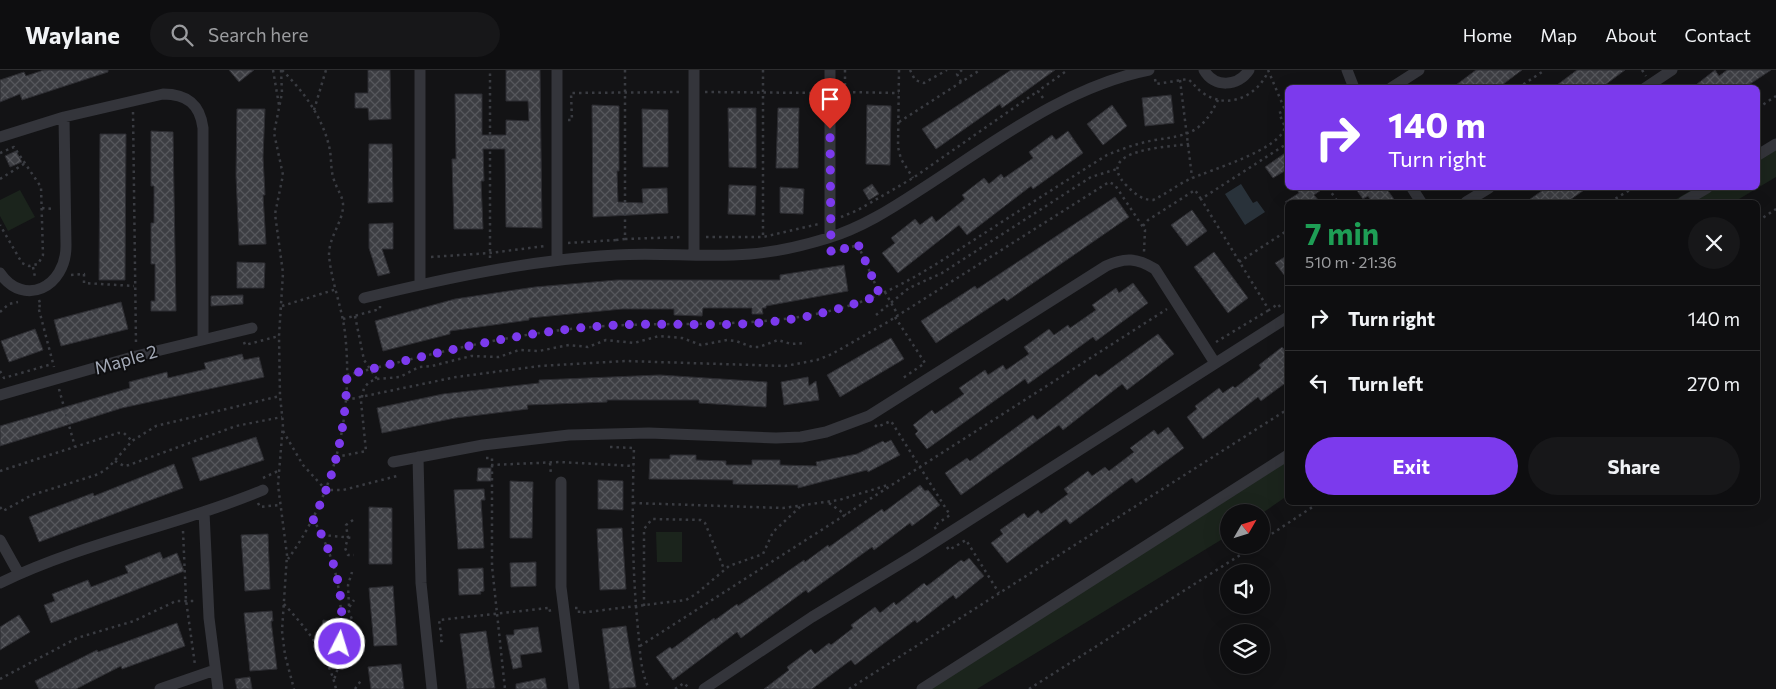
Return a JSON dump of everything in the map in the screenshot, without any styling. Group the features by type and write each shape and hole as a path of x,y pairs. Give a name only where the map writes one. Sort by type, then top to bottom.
{"street":[{"path":"420,70 420,284"},
{"path":"557,70 557,260"},
{"path":"694,70 694,254"},
{"path":"830,70 830,238"},
{"path":"364,298 420,284 490,270 557,260 616,255 722,255 764,252 830,238 869,221 1050,108 1089,88 1149,70"},
{"path":"1201,71 1224,84 1239,80 1248,70"},
{"path":"1348,70 1353,85"},
{"path":"1396,85 1418,70"},
{"path":"1650,85 1672,70"},
{"path":"0,137 133,100 175,94 191,102 201,116 204,339"},
{"path":"0,273 9,283 18,287 37,289 54,282 60,275 66,256 64,118"},
{"path":"1760,154 1776,144"},
{"path":"1469,200 1486,190"},
{"path":"1686,200 1704,190"},
{"path":"394,462 482,445 569,435 610,433 802,437 834,430 869,416 1106,266 1124,260 1144,262 1155,269 1216,363"},
{"path":"704,689 812,616 942,538 1285,318"},
{"name":"Maple 2","path":"0,395 136,356 252,328"},
{"path":"418,457 421,583 432,689"},
{"path":"922,689 1285,457"},
{"path":"561,482 560,565 563,609 574,689"},
{"path":"0,583 67,554 204,512 263,490"},
{"path":"204,512 208,601 218,689"},
{"path":"0,540 19,574"},
{"path":"160,689 215,670"}],"path":[{"path":"273,70 280,106"},
{"path":"281,70 282,93 274,133 283,175 274,214 283,273 282,306 278,336 283,431 278,485 287,560 282,631 284,655 294,689"},
{"path":"281,70 304,95 314,110 328,142 333,178 343,206 330,244 330,263 345,334 347,375 346,400 336,457 326,490 313,519 287,560"},
{"path":"314,110 326,70"},
{"path":"490,70 490,270"},
{"path":"420,258 490,254 557,244 625,239 626,70"},
{"path":"763,70 764,252"},
{"path":"845,70 845,92"},
{"path":"899,70 898,147 901,160 921,189"},
{"path":"910,70 915,80 924,83 947,70"},
{"path":"961,82 957,74 962,70"},
{"path":"898,122 980,70"},
{"path":"1050,108 1038,91 1064,71 1070,70"},
{"path":"1189,144 1134,153 1125,157 1120,162 1117,170 1119,177 1146,200 1153,200 1192,178 1237,163 1280,136 1284,128 1279,113 1284,111 1268,70"},
{"path":"1522,85 1545,70"},
{"path":"1180,80 1192,178"},
{"path":"557,119 572,120 571,92 899,93"},
{"path":"1760,107 1776,96"},
{"path":"133,100 136,356"},
{"path":"347,375 452,349 528,334 605,326 751,324 784,321 825,312 880,295 928,269 1107,155 1130,146 1188,135 1204,123 1218,100"},
{"path":"1201,199 1285,145"},
{"path":"0,153 14,146 41,187 42,255 41,260 32,266"},
{"path":"0,179 26,162"},
{"path":"876,314 909,288 942,273 1091,177 1117,170"},
{"path":"346,400 456,377 583,362 668,362 751,366 801,364 832,354 897,316 1106,183 1112,182 1143,226 1146,234 1144,262"},
{"path":"1143,226 1148,220 1195,190 1269,310"},
{"path":"1329,190 1335,199"},
{"path":"1613,200 1630,190"},
{"path":"1760,220 1776,209"},
{"path":"0,225 22,263 32,266"},
{"path":"1239,262 1285,232"},
{"path":"830,238 831,253 858,244 880,295"},
{"path":"616,240 616,255"},
{"path":"32,266 41,306 38,306 75,447"},
{"path":"60,275 84,274 84,283 134,286"},
{"path":"282,306 337,289"},
{"path":"886,292 897,316 925,363 897,383 904,395"},
{"path":"640,646 1177,302"},
{"path":"1206,348 1278,304 1285,314"},
{"path":"355,316 364,360 369,370 377,379"},
{"path":"336,457 366,451 361,397 364,388 369,382 377,379 394,378 419,367 432,366 471,356 499,357 519,350 540,351 569,345 588,347 606,340 634,343 659,336 670,336 701,345 710,345 727,340 759,347 778,340 791,344 806,344"},
{"path":"0,371 4,378 53,364"},
{"path":"0,507 3,511 32,495 99,474 115,461 132,441 156,426 280,396"},
{"path":"849,689 1285,411"},
{"path":"869,416 876,427 891,421 950,515 934,526 949,550 966,540 999,593"},
{"path":"115,461 124,466 129,465 236,426 283,417"},
{"path":"283,431 303,465 326,490 343,490 397,476 394,462"},
{"path":"0,471 118,433 124,433 132,441"},
{"path":"610,433 610,448 634,448 633,503 636,607 640,646 648,689"},
{"path":"482,445 483,458 492,458 492,566 495,613 505,689"},
{"path":"491,465 559,462 634,466"},
{"path":"633,503 783,508 828,502 893,484"},
{"path":"828,502 846,515"},
{"path":"1270,536 1316,505"},
{"path":"426,643 442,641 439,620 548,608 548,610 579,608 579,613 686,600 696,594 724,569 763,554 773,532 802,506"},
{"path":"313,519 322,535 336,570 342,610 338,668 334,679"},
{"path":"644,606 644,529 652,519 702,520 724,569"},
{"path":"353,520 345,528 348,538 345,552 348,555 354,555"},
{"path":"183,526 186,600 196,676"},
{"path":"322,535 353,538"},
{"path":"1029,689 1242,554"},
{"path":"323,657 350,636 353,627 348,608 348,585 352,572"},
{"path":"0,679 77,638 134,621 166,605 186,600 208,601"},
{"path":"342,610 348,608 354,600"},
{"path":"284,604 299,620 323,657 334,679 336,689"},
{"path":"355,689 362,679"},
{"path":"675,689 684,683 690,689"}],"shaded area":[{"path":"1776,139 1776,177 1760,187 1760,149"},
{"path":"1241,184 1253,203 1257,201 1265,212 1245,225 1225,194"},
{"path":"20,190 35,217 8,231 0,216 0,200"},
{"path":"1692,190 1755,190 1737,200 1674,200"},
{"path":"1285,458 1285,497 1270,508 1270,504 1220,504 1220,540 977,689 921,689"},
{"path":"656,532 682,532 682,562 657,562"}],"building":[{"path":"44,70 108,70 108,72 22,100 20,94 0,102 0,80 24,72 26,76"},
{"path":"229,70 254,70 239,82"},
{"path":"368,70 390,70 391,119 369,120 368,108 355,108 355,93 368,93"},
{"path":"506,70 540,70 542,228 506,227 505,149 483,149 484,181 481,181 483,229 454,229 452,159 456,159 455,94 482,94 482,135 506,135 506,120 529,121 528,101 506,101"},
{"path":"1011,70 1055,70 1002,108 1000,104 936,149 922,129"},
{"path":"1476,70 1522,70 1502,85 1456,85"},
{"path":"1577,70 1625,70 1605,85 1557,85"},
{"path":"1715,70 1719,76 1727,70 1771,70 1748,85 1696,85"},
{"path":"1171,95 1174,123 1145,126 1142,98"},
{"path":"592,105 619,106 618,202 643,203 642,189 667,188 668,213 593,217"},
{"path":"867,105 891,106 890,165 866,164"},
{"path":"1112,105 1127,126 1103,145 1087,124"},
{"path":"728,108 756,108 756,168 729,167"},
{"path":"778,108 799,108 798,168 776,168"},
{"path":"237,109 265,109 263,157 265,195 263,195 266,244 239,245 236,175"},
{"path":"642,109 668,110 668,167 643,167"},
{"path":"151,131 173,132 176,311 151,311 151,301 155,301 155,264 151,264 151,223 154,223 154,186 151,186"},
{"path":"1068,131 1083,153 1033,189 1031,186 967,235 959,225 898,273 882,253 895,243 891,238 915,219 920,225 932,216 936,222 965,199 962,195 984,178 989,184 1001,174 1004,178 1033,158 1029,152 1052,135 1056,140"},
{"path":"100,134 126,134 125,280 99,280"},
{"path":"369,144 392,144 393,202 368,203"},
{"path":"16,151 22,162 10,167 5,156"},
{"path":"1285,153 1285,171 1273,178 1265,167"},
{"path":"872,184 879,194 869,200 863,190"},
{"path":"729,185 756,186 755,215 728,214"},
{"path":"780,187 804,189 803,214 780,213"},
{"path":"1297,190 1321,190 1314,195 1318,200 1288,200 1299,193"},
{"path":"1356,190 1387,190 1395,200 1371,200 1368,196 1363,199"},
{"path":"1543,190 1584,190 1570,200 1529,200"},
{"path":"1115,197 1129,217 1007,301 1004,298 936,343 921,321 975,286 977,289"},
{"path":"1192,210 1207,231 1187,246 1171,225"},
{"path":"393,223 393,249 382,249 390,273 378,276 369,248 369,224"},
{"path":"1214,252 1248,298 1228,313 1194,267"},
{"path":"1285,257 1285,276 1275,263"},
{"path":"237,262 265,263 264,288 237,288"},
{"path":"844,265 848,291 766,306 766,308 762,308 763,314 752,314 752,308 703,308 702,316 674,315 674,309 622,309 529,318 529,320 450,331 450,334 383,351 375,321 455,299 535,287 617,280 780,280 780,275"},
{"path":"1133,283 1148,303 1096,341 1093,337 1028,384 1025,379 927,449 915,434 918,431 913,425 932,410 935,414 964,394 959,388 985,370 988,375 1003,365 1006,370 1029,354 1024,347 1049,329 1054,335 1068,325 1070,328 1096,310 1092,305 1116,288 1119,293"},
{"path":"243,295 243,304 211,306 211,296"},
{"path":"121,302 128,329 61,346 54,320"},
{"path":"35,329 43,350 9,362 1,341"},
{"path":"1158,334 1174,354 1127,390 1122,384 1063,430 1059,425 961,495 945,473 967,458 970,461 1033,415 1037,420 1096,374 1099,377"},
{"path":"891,338 904,359 840,397 827,375"},
{"path":"1282,347 1285,350 1285,383 1261,401 1258,397 1203,439 1187,417 1197,409 1195,406 1219,388 1223,393 1233,386 1235,388 1261,368 1259,365"},
{"path":"242,354 244,360 259,357 264,377 122,408 0,446 0,426 130,388 129,382 167,372 168,378 206,369 204,363"},
{"path":"660,375 767,382 766,407 699,403 699,400 607,400 607,402 527,405 528,409 455,418 382,433 377,408 443,394 539,383 539,380"},
{"path":"808,377 809,386 816,381 819,400 784,405 781,382"},
{"path":"1168,427 1184,448 1136,483 1132,478 1070,524 1066,519 1007,563 991,543 1003,534 1000,530 1024,513 1028,518 1038,510 1041,514 1068,494 1064,489 1088,471 1092,476 1105,467 1109,471 1134,452 1130,448 1154,430 1158,435"},
{"path":"256,437 264,460 200,481 192,458"},
{"path":"891,440 900,455 868,472 867,470 798,488 798,485 733,484 733,480 649,479 650,459 670,459 670,455 696,455 696,460 726,461 726,465 752,465 752,460 780,460 780,465 817,466 816,462 857,454 883,441 885,443"},
{"path":"174,464 183,488 39,542 29,517 93,493 94,496"},
{"path":"478,468 491,468 491,481 477,481"},
{"path":"598,480 623,481 623,510 598,509"},
{"path":"510,481 533,482 532,538 510,538"},
{"path":"920,485 925,491 928,490 940,505 912,526 910,523 874,550 872,547 808,593 806,590 741,638 737,632 673,680 656,657 670,647 672,649 714,618 715,620 737,604 738,606 804,560 805,562 828,545 829,547 882,509 884,512"},
{"path":"484,489 485,500 481,500 484,548 458,549 454,490"},
{"path":"369,507 392,508 392,564 369,564"},
{"path":"622,528 626,589 600,590 597,529"},
{"path":"268,534 270,589 245,591 241,535"},
{"path":"160,552 163,559 177,553 184,571 51,623 44,605 55,601 52,594 88,580 91,587 128,573 125,566"},
{"path":"969,558 984,576 956,599 953,595 917,623 915,620 855,665 851,660 812,689 764,689 789,670 787,667 811,649 815,654 829,643 831,645 853,628 851,625 875,607 880,613 894,602 896,605 924,583 927,586 961,560 964,562"},
{"path":"536,562 536,586 511,587 510,563"},
{"path":"483,568 484,591 480,592 481,594 459,595 458,569"},
{"path":"393,586 397,645 374,646 369,588"},
{"path":"272,611 273,621 271,621 277,669 250,671 244,613"},
{"path":"19,615 30,632 0,650 0,627"},
{"path":"323,620 335,622 332,638 320,635"},
{"path":"177,623 185,646 122,669 121,666 76,689 39,689 35,681 97,650 98,652"},
{"path":"626,626 636,687 610,689 602,629"},
{"path":"538,627 542,652 520,655 522,667 513,669 506,635 514,635 514,630"},
{"path":"486,631 495,688 467,689 460,634"},
{"path":"401,664 404,689 371,689 368,667"},
{"path":"250,677 252,689 237,689 235,679"},
{"path":"545,678 547,689 516,689 516,684"}],"route":[{"path":"340,644 342,625 340,588 330,552 313,519 326,490 342,433 347,375 452,349 528,334 605,326 751,324 784,321 817,315 880,295 858,244 831,253 830,129"}]}
